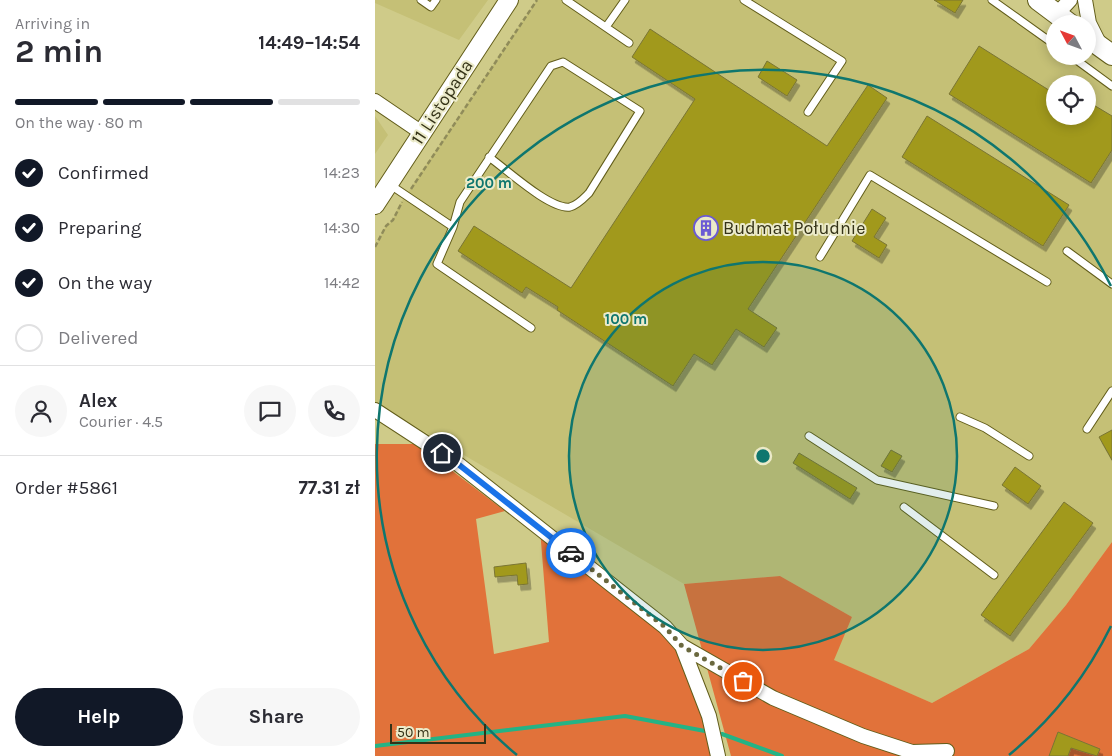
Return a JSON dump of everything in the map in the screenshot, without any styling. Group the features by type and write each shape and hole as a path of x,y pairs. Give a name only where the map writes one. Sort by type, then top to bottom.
{"street":[{"name":"11 Listopada","path":"380,194 509,0"},
{"path":"1085,0 1089,24 1100,46"},
{"path":"375,101 422,133"},
{"path":"375,410 458,464 665,627 682,646 773,698 863,736 912,752 947,751"},
{"path":"682,646 709,716 718,756"}],"lane":[{"path":"421,0 431,7 436,0"},
{"path":"566,0 629,43"},
{"path":"606,27 625,0"},
{"path":"744,0 842,61 808,112"},
{"path":"992,0 1046,39"},
{"path":"489,157 551,202 571,207 580,202 589,193 640,111 563,62 558,63 547,71 489,157 460,202 453,227 437,264 531,328"},
{"path":"1083,65 1112,86"},
{"path":"820,257 870,174 1047,282"},
{"path":"380,194 407,195 453,227"},
{"path":"1067,251 1112,284"},
{"path":"1087,429 1112,391"},
{"path":"960,417 985,428 1029,456"},
{"path":"809,436 877,480 994,506"},
{"path":"904,507 994,575"}],"path":[{"path":"375,247 407,195 537,0"}],"shaded area":[{"path":"375,0 488,0 459,40 375,3"},
{"path":"537,0 992,0 1046,39 1046,65 1083,65 1112,86 1112,542 1066,605 1029,649 932,703 833,660 852,617 780,576 684,584 375,403 375,247 386,226 393,220 398,207"},
{"path":"375,116 388,135 375,154"},
{"path":"375,444 417,444 505,511 476,519 494,654 549,642 540,529 682,646 718,756 375,756"},
{"path":"1112,542 1112,756 731,756 684,584 780,576 852,617 834,660 932,703 1029,649 1066,605"}],"building":[{"path":"934,0 963,0 955,13"},
{"name":"Budmat Południe","path":"650,29 827,146 868,85 887,98 748,309 777,328 764,347 736,329 712,365 694,354 673,386 557,310 558,307 526,287 522,293 458,251 474,226 571,288 695,99 632,57"},
{"path":"979,46 1046,88 1046,125 1096,125 1096,106 1112,116 1112,150 1091,183 949,94"},
{"path":"767,61 797,80 787,96 758,77"},
{"path":"927,116 1069,205 1043,246 902,157"},
{"path":"872,209 886,218 874,237 887,245 879,258 852,241"},
{"path":"1112,430 1112,460 1099,437"},
{"path":"891,450 902,456 892,472 881,466"},
{"path":"799,453 857,488 850,499 793,463"},
{"path":"1015,467 1041,486 1028,504 1002,485"},
{"path":"1064,502 1093,523 1010,636 981,615"},
{"path":"526,563 528,584 518,585 517,575 495,577 494,567"},
{"path":"1058,732 1100,749 1097,756 1071,748 1068,756 1049,756"}],"waterway":[{"path":"375,746 625,716 705,731"},
{"path":"722,734 782,756"}],"way so far":[{"path":"571,553 665,627 682,646 743,681"}],"place":[{"name":"Budmat Południe","path":"706,228"}],"route":[{"path":"442,453 571,553"}]}
